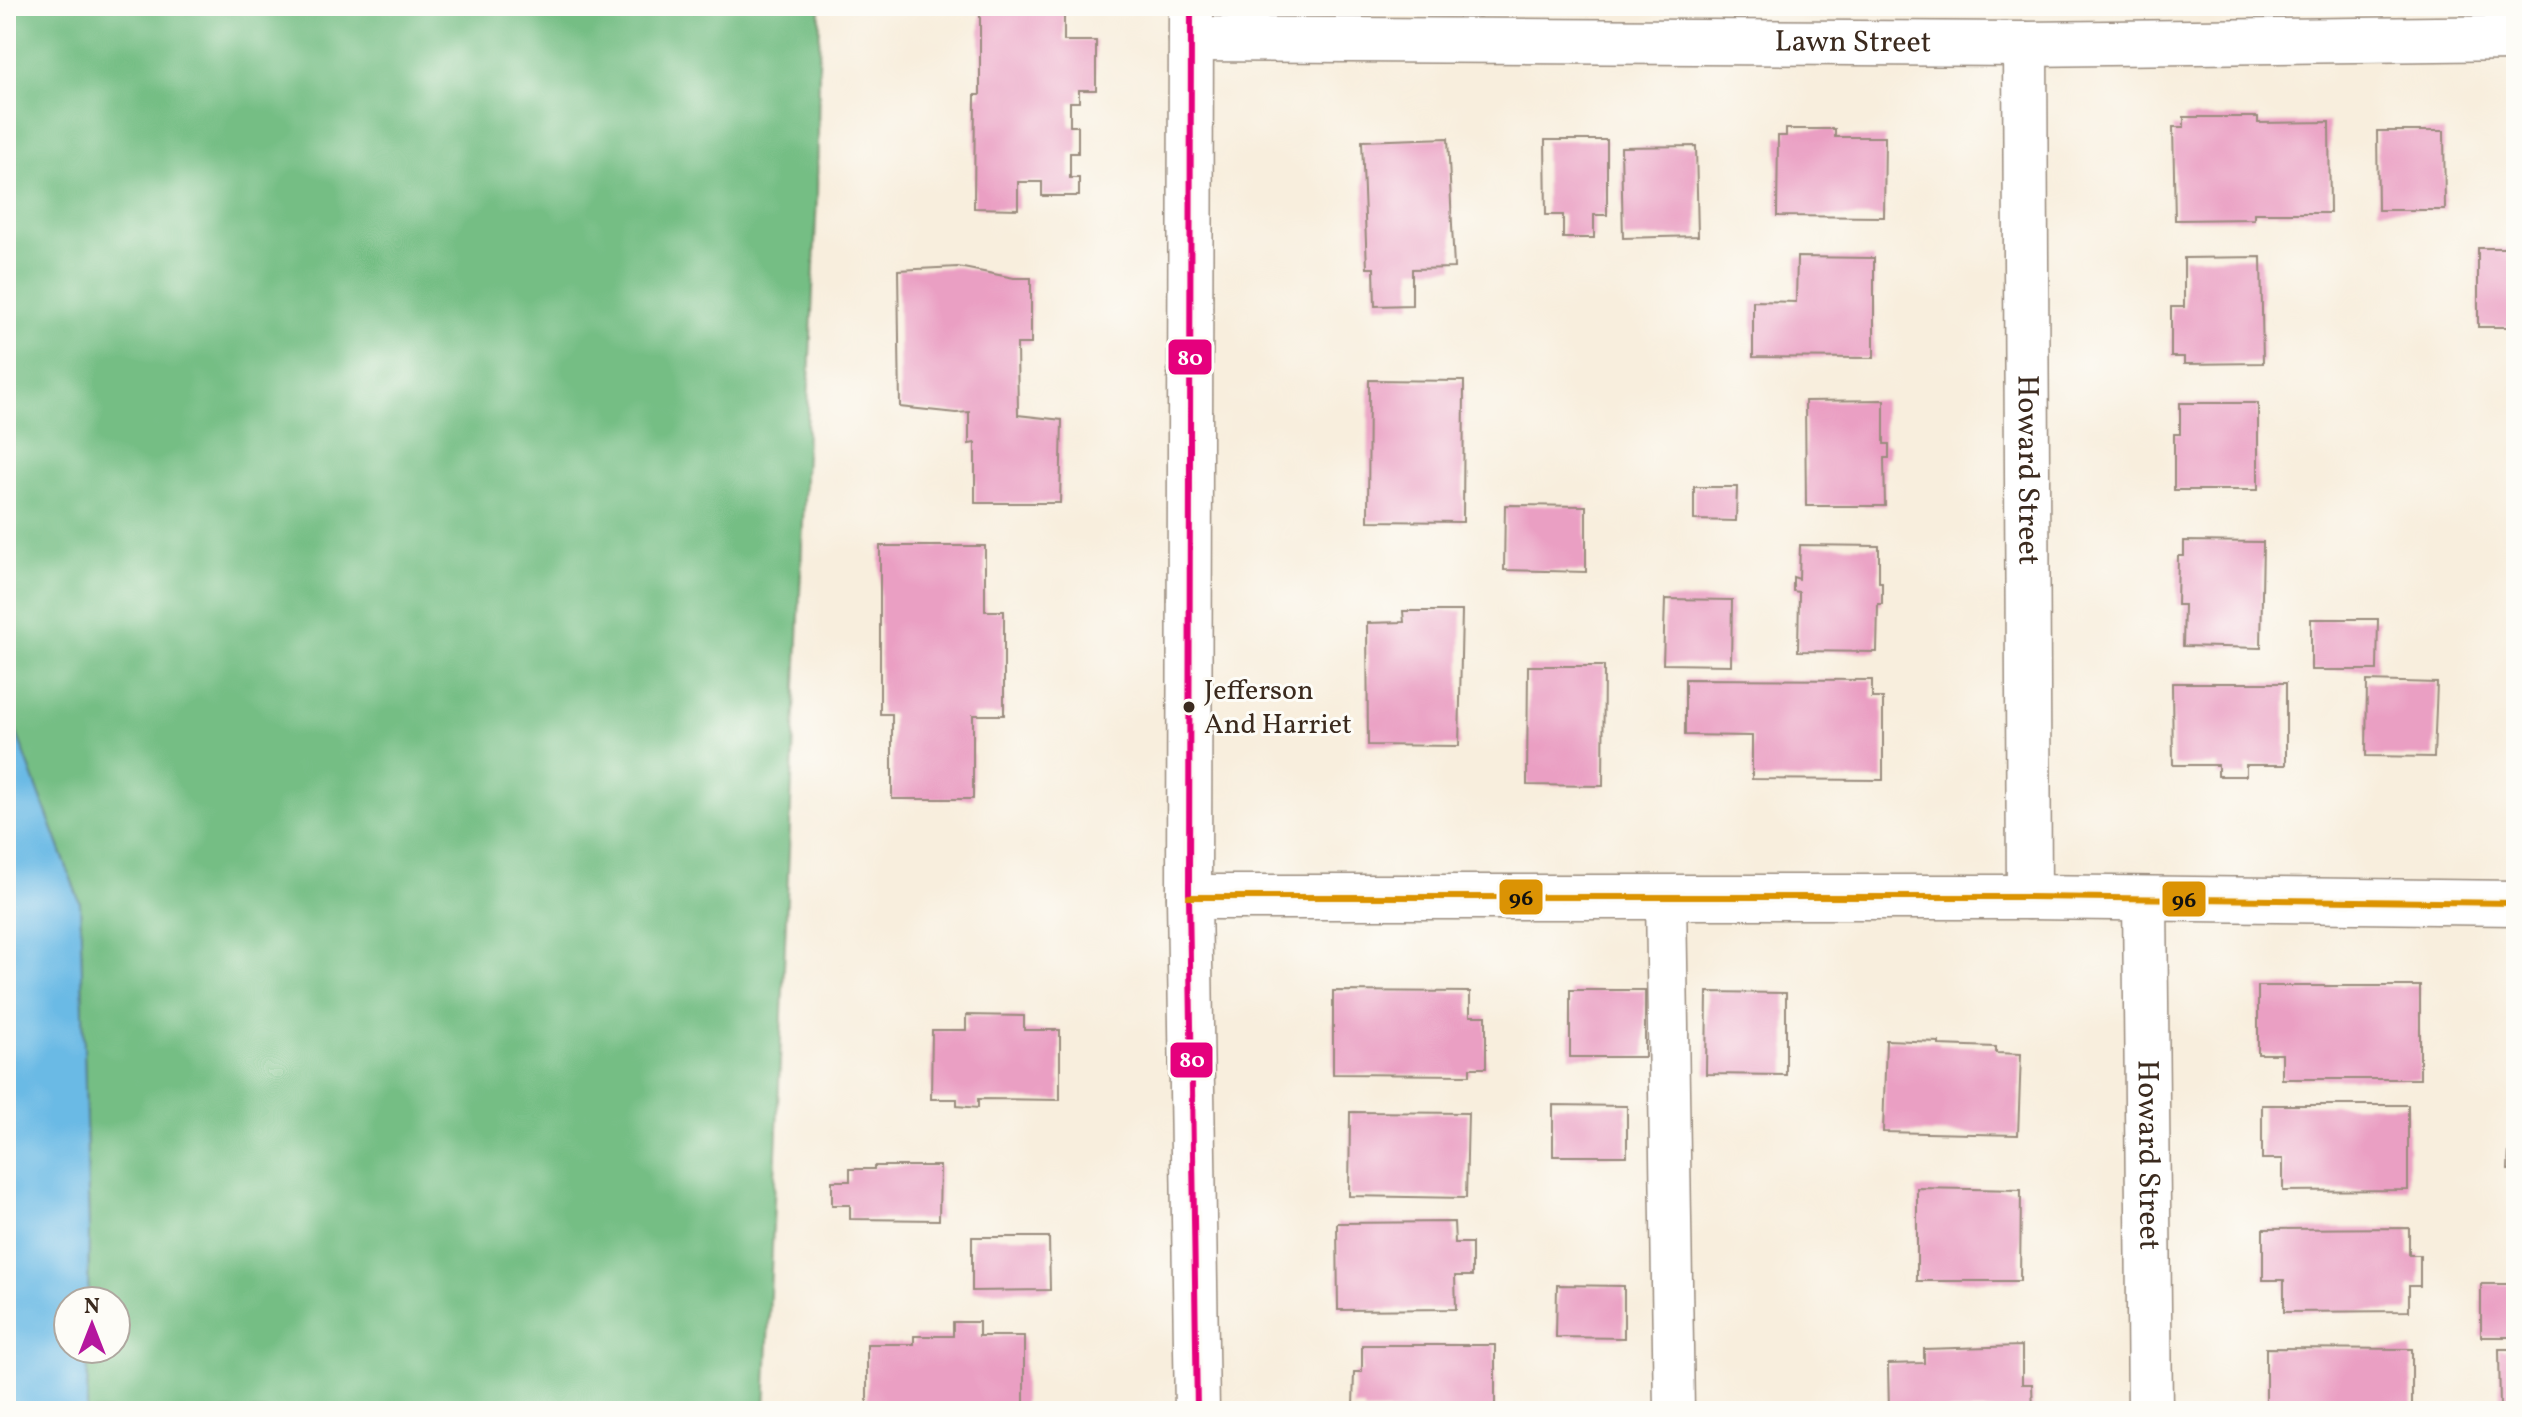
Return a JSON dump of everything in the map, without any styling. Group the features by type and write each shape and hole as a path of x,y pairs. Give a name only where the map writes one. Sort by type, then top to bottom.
{"street":[{"name":"Lawn Street","path":"1191,22 2025,44 2516,38"},
{"path":"1191,22 1189,897 1197,1411"},
{"name":"Howard Street","path":"2025,44 2029,897"},
{"path":"1189,897 2029,897 2516,903"},
{"name":"Howard Street","path":"2145,899 2150,1411"}],"lane":[{"path":"1666,898 1674,1411"}],"green space":[{"path":"6,6 820,6 817,196 765,1411 87,1411 88,1365 132,1365 132,1285 88,1285 80,903 6,704"}],"water":[{"path":"6,704 80,903 89,1230 88,1285 52,1285 52,1365 88,1365 87,1411 6,1411"}],"building":[{"path":"980,6 1064,6 1064,41 1096,41 1096,90 1079,90 1079,102 1070,102 1070,126 1078,126 1078,153 1070,153 1070,178 1079,178 1079,196 1042,196 1042,182 1018,182 1018,209 974,208 975,95 980,95"},
{"path":"2184,117 2258,117 2258,123 2329,122 2330,213 2254,213 2254,219 2175,220 2173,127 2184,127"},
{"path":"1786,129 1835,129 1835,137 1885,137 1884,217 1777,216 1778,136 1786,136"},
{"path":"2377,131 2444,131 2445,210 2378,210"},
{"path":"1448,138 1454,268 1412,269 1412,305 1375,306 1374,268 1367,268 1362,141"},
{"path":"1545,140 1607,140 1607,215 1594,215 1594,238 1563,238 1563,215 1546,215"},
{"path":"1696,146 1698,236 1623,238 1621,147"},
{"path":"2478,248 2516,248 2516,327 2478,327"},
{"path":"1797,257 1874,258 1874,358 1753,357 1753,301 1796,302"},
{"path":"2261,257 2263,363 2184,364 2184,357 2171,357 2171,307 2184,307 2184,258"},
{"path":"958,267 1014,278 1031,278 1031,344 1017,344 1018,415 1062,420 1060,503 975,503 975,443 969,444 969,412 900,407 898,270"},
{"path":"1369,380 1464,381 1463,522 1368,521"},
{"path":"1884,400 1884,444 1889,444 1889,458 1884,458 1885,506 1806,506 1805,401"},
{"path":"2180,403 2258,403 2258,490 2174,490 2174,434 2180,434"},
{"path":"1694,487 1737,487 1736,521 1694,520"},
{"path":"1505,505 1586,506 1586,572 1504,570"},
{"path":"2184,541 2263,542 2261,648 2183,646 2184,605 2177,605 2178,556 2184,556"},
{"path":"1800,545 1879,546 1882,604 1878,604 1877,652 1798,651 1799,592 1793,591 1793,577 1799,579"},
{"path":"880,546 985,546 985,611 1004,611 1004,715 973,715 973,799 892,799 892,714 880,714"},
{"path":"1665,599 1732,600 1731,665 1663,664"},
{"path":"1403,611 1462,611 1459,746 1368,745 1367,623 1404,622"},
{"path":"2311,619 2378,619 2377,670 2311,670"},
{"path":"1528,666 1604,666 1603,786 1527,785"},
{"path":"1685,679 1872,680 1872,698 1883,698 1883,780 1752,779 1752,736 1685,735"},
{"path":"2367,681 2437,683 2434,757 2366,756"},
{"path":"2172,683 2286,683 2286,765 2246,765 2246,776 2218,776 2218,765 2173,765"},
{"path":"2258,986 2420,986 2420,1079 2282,1079 2282,1054 2258,1054"},
{"path":"1570,990 1645,990 1645,1057 1570,1057"},
{"path":"1333,991 1470,992 1470,1016 1486,1016 1486,1068 1470,1068 1470,1075 1333,1074"},
{"path":"1707,992 1786,993 1786,1075 1706,1074"},
{"path":"966,1015 1024,1016 1024,1030 1060,1030 1060,1100 978,1099 978,1108 957,1106 957,1099 931,1099 932,1030 966,1030"},
{"path":"1886,1040 1996,1047 1996,1053 2021,1054 2018,1135 1883,1132"},
{"path":"1553,1105 1627,1106 1627,1156 1553,1156"},
{"path":"2262,1105 2408,1105 2408,1190 2283,1191 2283,1159 2262,1159"},
{"path":"2511,1106 2516,1107 2516,1170 2508,1170"},
{"path":"1350,1112 1468,1113 1466,1198 1349,1196"},
{"path":"874,1166 940,1166 939,1220 850,1219 850,1205 832,1205 832,1181 850,1181 850,1169 874,1169"},
{"path":"1917,1188 2021,1190 2020,1281 1917,1281"},
{"path":"1454,1222 1455,1243 1472,1243 1472,1276 1455,1276 1456,1309 1338,1310 1337,1223"},
{"path":"2409,1228 2409,1255 2420,1255 2420,1286 2409,1286 2409,1311 2284,1312 2284,1280 2263,1280 2263,1229"},
{"path":"972,1237 1049,1237 1050,1290 972,1291"},
{"path":"2481,1284 2516,1284 2516,1337 2481,1337"},
{"path":"1557,1285 1624,1286 1624,1338 1556,1337"},
{"path":"953,1322 979,1322 979,1336 1024,1336 1024,1411 867,1411 867,1344 914,1344 914,1336 953,1336"},
{"path":"1362,1345 1495,1345 1495,1411 1364,1411 1364,1407 1353,1407 1354,1372 1362,1372"},
{"path":"2022,1346 2022,1384 2032,1384 2033,1411 1889,1411 1888,1364 1924,1363 1924,1349"},
{"path":"2266,1348 2412,1349 2412,1411 2266,1411"},
{"path":"2499,1349 2516,1349 2516,1409 2500,1409"}],"transit line":[{"name":"80","path":"1191,6 1189,897 1197,1411"},
{"name":"96","path":"1189,897 2029,897 2516,903"}],"place":[{"name":"Jefferson And Harriet","path":"1189,707"}]}
